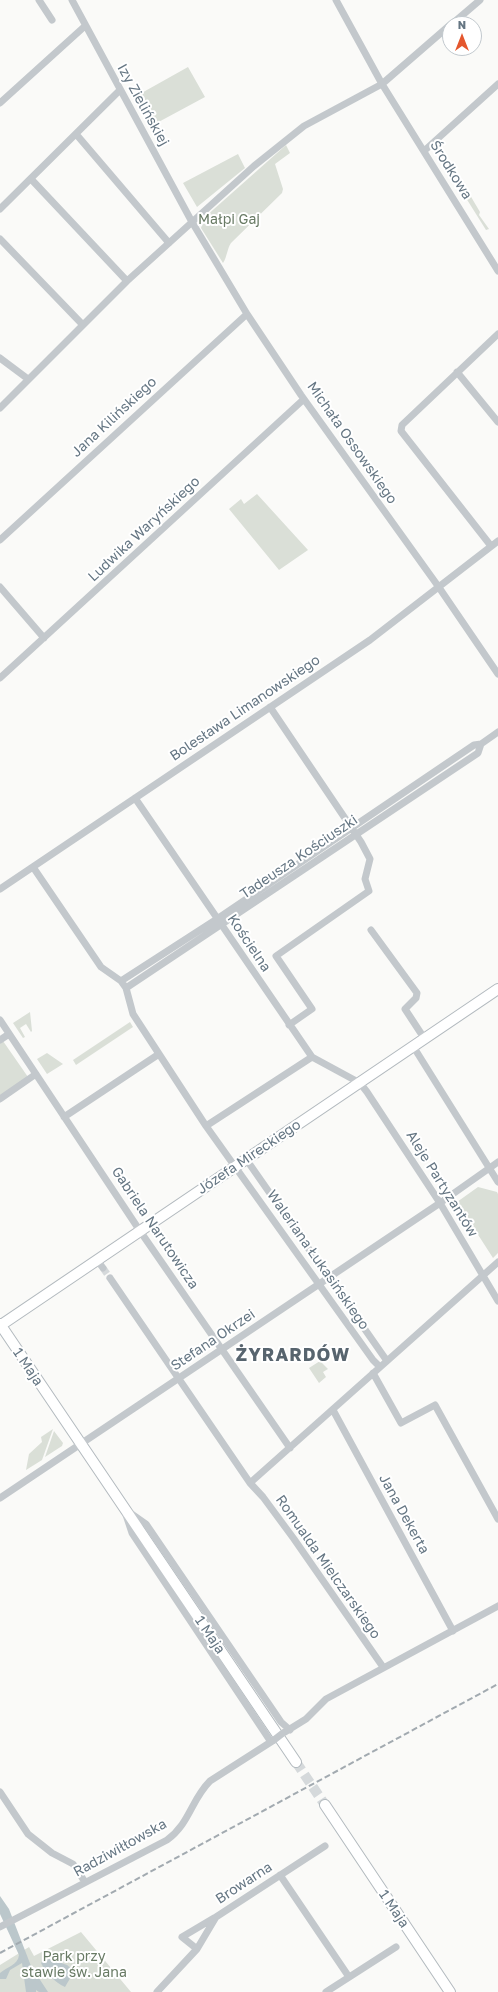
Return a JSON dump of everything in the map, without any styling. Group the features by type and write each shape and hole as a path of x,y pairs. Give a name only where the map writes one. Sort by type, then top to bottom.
{"street":[{"path":"39,0 52,20"},
{"name":"Izy Zielińskiej","path":"72,0 192,222"},
{"name":"Środkowa","path":"336,0 382,84 498,271"},
{"path":"461,16 480,0"},
{"path":"0,103 85,26"},
{"path":"0,408 127,280 254,166 304,126 382,84 442,33"},
{"path":"424,151 498,84"},
{"path":"0,209 120,90"},
{"path":"76,134 169,243"},
{"path":"31,179 127,280"},
{"name":"Michała Ossowskiego","path":"192,222 247,314 304,399 438,586 498,674"},
{"path":"0,239 82,324"},
{"name":"Jana Kilińskiego","path":"0,540 247,314"},
{"path":"491,546 401,431 402,425 498,334"},
{"path":"0,358 28,379"},
{"path":"457,372 498,422"},
{"name":"Ludwika Waryńskiego","path":"0,678 304,399"},
{"name":"Bolesława Limanowskiego","path":"0,889 370,640 498,541"},
{"path":"0,587 44,638"},
{"path":"270,707 370,856 365,879 368,891 276,956 312,1009 289,1025"},
{"name":"Tadeusza Kościuszki","path":"121,981 217,919 474,745 481,744 498,732"},
{"name":"Tadeusza Kościuszki","path":"126,988 478,753 481,744"},
{"name":"Kościelna","path":"135,798 312,1057 360,1083"},
{"path":"33,867 101,967 121,981 126,988"},
{"path":"371,930 417,994 416,998 405,1008 424,1038"},
{"name":"Waleriana Łukasińskiego","path":"126,988 133,1014 206,1126 373,1360 380,1367"},
{"name":"Józefa Mireckiego","path":"0,1325 100,1264 140,1231 498,989"},
{"name":"Gabriela Narutowicza","path":"0,1020 140,1231 290,1448"},
{"path":"0,1040 9,1034"},
{"path":"413,1046 498,1182"},
{"path":"64,1117 159,1054"},
{"path":"206,1126 312,1057"},
{"path":"0,1099 36,1074"},
{"name":"Aleje Partyzantów","path":"360,1083 440,1204 484,1275 498,1302"},
{"name":"Waleriana Łukasińskiego","path":"246,1159 387,1361"},
{"path":"490,1167 498,1162"},
{"name":"Stefana Okrzei","path":"0,1498 440,1204 490,1167"},
{"path":"250,1483 498,1262"},
{"name":"Romualda Mielczarskiego","path":"110,1278 250,1483 263,1497 290,1533 383,1667"},
{"name":"1 Maja","path":"0,1325 296,1762"},
{"path":"374,1373 401,1423 435,1405 498,1519"},
{"name":"Jana Dekerta","path":"333,1410 453,1631"},
{"name":"1 Maja","path":"124,1508 146,1524 281,1722 286,1732"},
{"name":"1 Maja","path":"124,1508 132,1533 272,1741"},
{"name":"Radziwiłłowska","path":"1,1927 84,1882 167,1840 184,1824 202,1789 210,1781 306,1719 326,1700 383,1667 498,1606"},
{"path":"0,1792 28,1834 52,1853 73,1864 84,1882"},
{"name":"1 Maja","path":"325,1805 450,1992"},
{"name":"Browarna","path":"158,1991 197,1948 216,1917 325,1846"},
{"path":"280,1875 349,1977"},
{"path":"197,1948 182,1937 216,1917"},
{"path":"326,1992 396,1947"}],"green space":[{"path":"188,67 205,97 153,125 138,95"},
{"name":"Małpi Gaj","path":"286,145 290,153 275,164 283,189 282,193 231,243 223,263 201,228 205,217"},
{"path":"238,154 245,168 197,207 183,183"},
{"path":"461,190 467,190 480,212 479,215 489,229 486,230"},
{"path":"257,494 308,550 279,570 229,509 241,499 244,504"},
{"path":"30,1012 32,1031 31,1032 26,1024 20,1028 25,1037 23,1038 13,1023"},
{"path":"130,1022 133,1027 76,1065 73,1060"},
{"path":"3,1041 28,1077 0,1096 0,1043"},
{"path":"47,1053 63,1064 47,1074 37,1059"},
{"path":"478,1187 497,1192 498,1194 498,1253 493,1258 457,1202"},
{"path":"320,1361 328,1369 323,1372 326,1377 319,1383 309,1368"},
{"path":"53,1429 42,1460 26,1470 29,1454 42,1442 41,1437"},
{"path":"54,1431 63,1443 62,1446 45,1457"},
{"name":"Park przy stawie św. Jana","path":"81,1932 131,1992 0,1992 0,1965 29,1947 34,1956"}],"shaded area":[{"path":"0,1896 9,1909 31,1966 48,1992 39,1992 36,1990 36,1992 26,1992 22,1963 10,1970 6,1979 0,1979 0,1973 14,1964 19,1955 0,1914"},
{"path":"50,1959 67,1965 72,1969 72,1975 65,1987 57,1983 51,1977 41,1963 44,1960"}],"tunnel":[{"path":"103,1268 110,1278"},
{"path":"296,1762 325,1805"}],"railway":[{"path":"0,1953 498,1684"}],"district":[{"name":"ŻYRARDÓW","path":"293,1355"}]}
